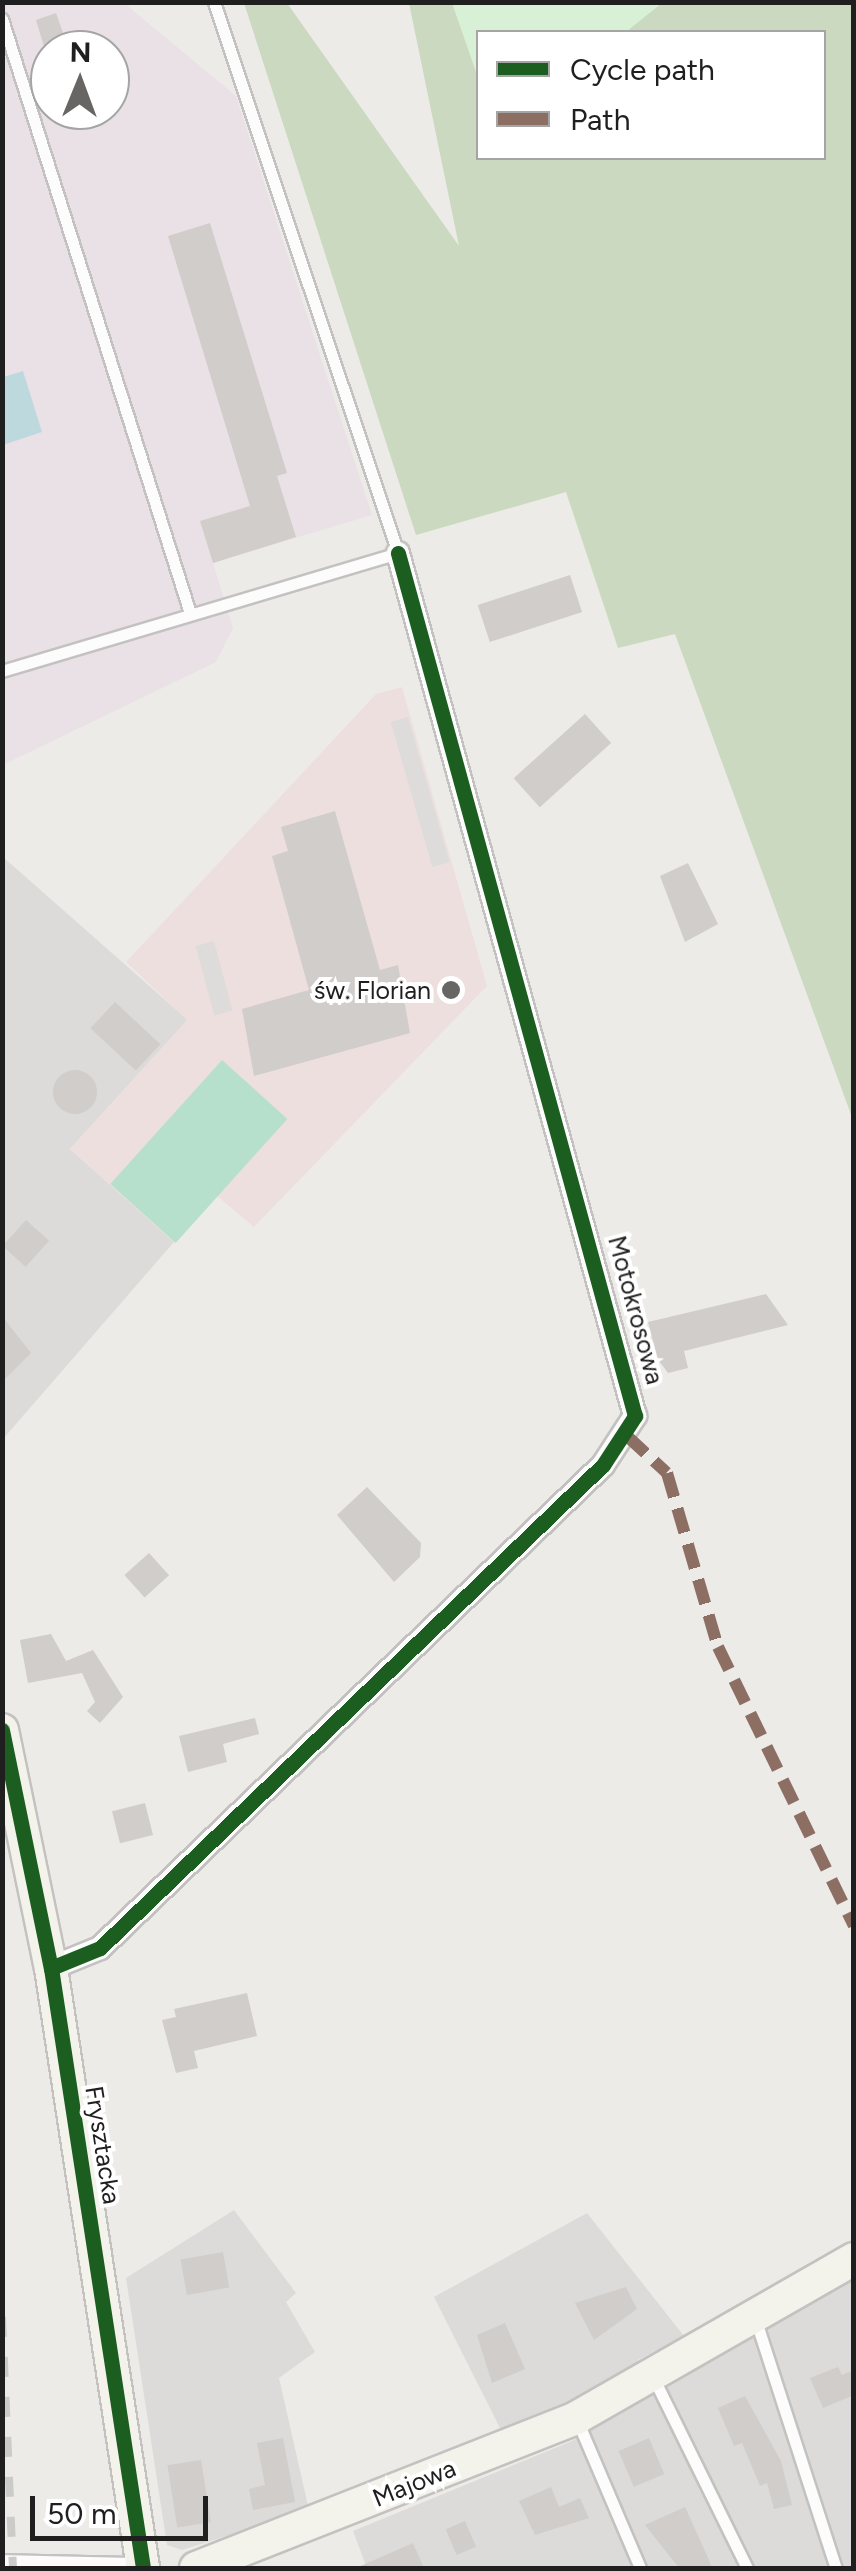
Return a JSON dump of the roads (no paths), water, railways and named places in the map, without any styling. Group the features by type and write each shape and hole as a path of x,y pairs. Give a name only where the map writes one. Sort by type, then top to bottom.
{"street":[{"name":"Motokrosowa","path":"51,1968 100,1948 603,1464 635,1416 398,553"},
{"name":"Frysztacka","path":"2,1730 51,1968 142,2566"},
{"name":"Majowa","path":"196,2568 576,2418 653,2378 854,2259"}],"lane":[{"path":"2,671 189,610 398,553 214,2"},
{"path":"2,19 189,610"},
{"path":"755,2319 836,2568"},
{"path":"653,2378 747,2568"},
{"path":"576,2418 640,2568"},
{"path":"2,2560 142,2566"}],"water":[{"path":"23,371 42,432 3,445 3,377"}],"railway":[{"path":"2,2317 13,2568"}],"place":[{"name":"św. Florian","path":"451,990"}]}
